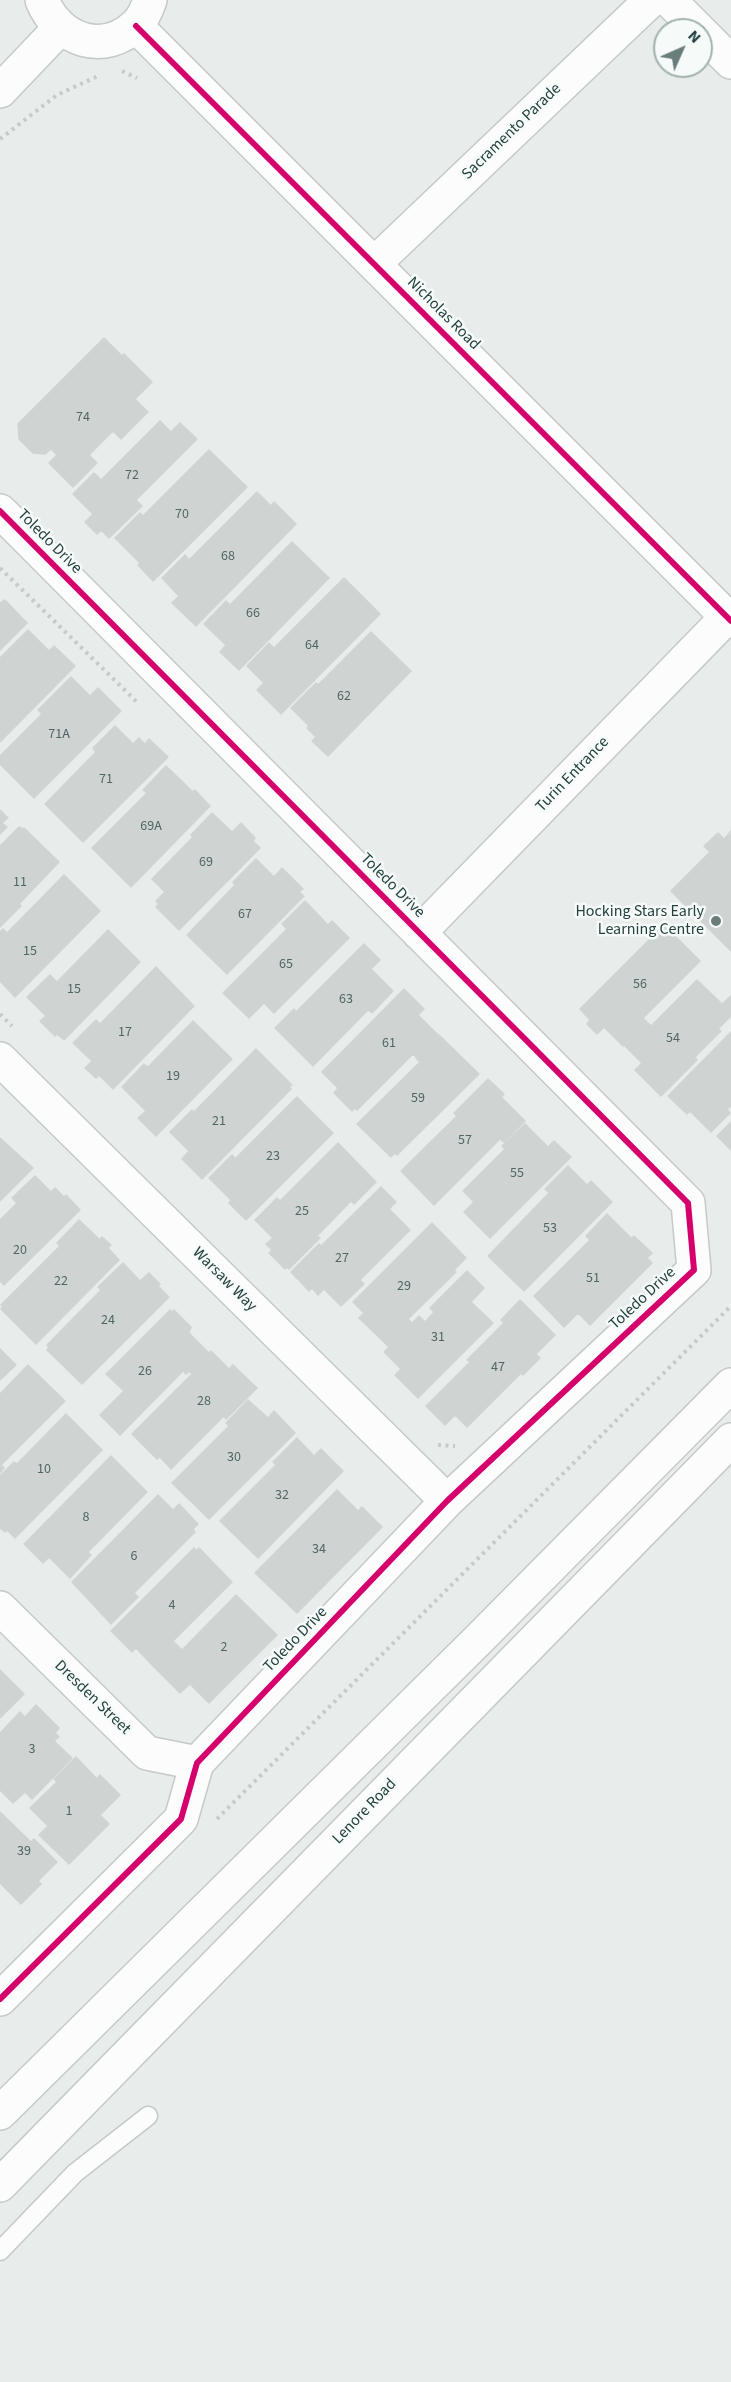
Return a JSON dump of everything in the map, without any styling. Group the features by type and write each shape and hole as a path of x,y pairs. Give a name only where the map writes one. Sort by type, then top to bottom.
{"street":[{"path":"42,0 48,13 60,28 81,39 100,41 120,36 143,13"},
{"name":"Sacramento Parade","path":"374,264 651,0"},
{"path":"669,0 687,18"},
{"name":"Nicholas Road","path":"143,13 374,264 729,619"},
{"path":"0,91 60,28"},
{"path":"713,44 731,62"},
{"name":"Toledo Drive","path":"0,512 688,1203 694,1270 447,1501 197,1763 181,1819 0,1999"},
{"name":"Turin Entrance","path":"419,933 729,619"},
{"name":"Warsaw Way","path":"0,1059 447,1501"},
{"path":"0,2113 477,1641 731,1385"},
{"name":"Lenore Road","path":"0,2185 731,1440"},
{"name":"Dresden Street","path":"0,1608 147,1753 197,1763"}],"lane":[{"path":"0,2251 75,2173 148,2116"}],"path":[{"path":"0,568 145,709"},
{"path":"0,1014 17,1030"},
{"path":"210,1826 731,1306"},
{"path":"429,1437 437,1445 459,1446"}],"building":[{"path":"104,338 152,382 135,399 148,412 121,439 113,431 89,455 97,463 73,487 49,463 57,455 51,449 45,454 33,453 19,439 18,424"},
{"path":"160,421 171,432 180,423 197,439 136,500 142,506 109,538 101,530 97,534 85,522 93,514 73,494 94,473 101,480"},
{"path":"209,450 247,487 153,581 138,565 140,563 115,538 140,513 143,516"},
{"path":"257,492 271,506 274,502 296,524 196,626 172,603 179,596 162,578 185,555 189,560"},
{"path":"292,542 329,578 239,670 220,652 226,645 204,624 226,601 230,605"},
{"path":"344,578 380,614 281,714 257,690 264,683 247,666 269,643 274,648"},
{"path":"5,600 27,623 0,650 0,603"},
{"path":"28,630 49,651 54,646 75,666 0,742 0,658"},
{"path":"371,632 411,671 328,756 312,741 316,737 307,728 309,726 291,708 316,683 318,685"},
{"path":"71,677 90,696 98,688 121,711 34,798 0,764 0,756 42,714 38,710"},
{"path":"115,726 133,744 139,738 145,744 149,739 168,757 83,842 45,804 96,752 93,748"},
{"path":"166,766 210,806 131,887 92,848 147,793 143,790"},
{"path":"0,810 8,818 2,823 7,827 0,834"},
{"path":"212,813 232,832 241,823 255,838 253,841 260,848 179,930 156,907 159,904 156,901 165,892 152,879 193,837 191,835"},
{"path":"19,827 24,828 59,862 0,927 0,846"},
{"name":"Hocking Stars Early Learning Centre","path":"731,831 731,951 671,891 710,852 704,846 718,833 724,839"},
{"path":"256,859 274,877 282,868 303,889 299,892 304,896 227,974 187,935 235,885 233,882"},
{"path":"64,875 100,911 15,997 0,981 0,932 3,929 7,933"},
{"path":"305,901 328,925 332,921 349,938 274,1013 264,1003 249,1018 223,993 287,929 282,924"},
{"path":"664,925 700,961 643,1018 647,1022 623,1046 604,1027 597,1034 587,1024 590,1020 580,1009"},
{"path":"108,930 140,962 64,1040 57,1034 55,1036 40,1021 46,1016 27,997 50,975 57,982"},
{"path":"364,944 380,960 371,969 393,991 372,1013 368,1010 313,1066 275,1028 294,1009 296,1012"},
{"path":"156,967 194,1006 113,1089 99,1075 96,1078 85,1068 92,1061 73,1043 96,1020 100,1024"},
{"path":"697,980 722,1004 731,996 731,1016 718,1029 721,1031 695,1057 697,1060 661,1096 635,1070 642,1063 625,1046 648,1023 651,1026"},
{"path":"404,989 424,1009 418,1015 438,1035 416,1057 413,1054 357,1110 355,1108 352,1111 334,1093 338,1088 322,1072"},
{"path":"193,1021 232,1059 156,1136 138,1118 146,1111 122,1087 144,1064 148,1067"},
{"path":"731,1032 731,1106 727,1109 730,1113 711,1132 690,1111 687,1114 668,1096"},
{"path":"439,1035 479,1074 397,1155 395,1153 391,1157 357,1124 420,1062 416,1058"},
{"path":"256,1049 292,1085 289,1087 291,1089 202,1179 182,1159 189,1151 170,1132 192,1110 194,1112"},
{"path":"488,1079 504,1094 501,1097 525,1121 504,1142 500,1139 434,1205 401,1171 457,1116 454,1113"},
{"path":"297,1097 333,1133 246,1220 229,1203 231,1200 209,1178 232,1155 235,1159"},
{"path":"731,1122 731,1150 717,1136"},
{"path":"525,1124 548,1147 554,1141 571,1157 490,1238 464,1212 474,1202 463,1191 505,1149 502,1146"},
{"path":"0,1138 33,1168 0,1201"},
{"path":"338,1143 376,1182 354,1204 351,1201 317,1236 320,1238 289,1269 287,1267 285,1269 269,1253 272,1250 266,1244 273,1238 255,1220 277,1198 280,1201"},
{"path":"568,1166 587,1185 591,1181 612,1202 524,1291 488,1256 549,1193 545,1189"},
{"path":"35,1176 51,1192 55,1188 64,1197 66,1195 80,1210 4,1285 0,1281 0,1220 17,1203 12,1198"},
{"path":"381,1187 396,1202 389,1209 410,1230 360,1280 364,1284 341,1306 324,1289 318,1295 312,1288 309,1291 291,1272"},
{"path":"607,1214 631,1238 634,1236 652,1253 647,1258 652,1263 590,1325 578,1313 564,1327 534,1296 590,1240 586,1236"},
{"path":"79,1220 100,1240 102,1237 111,1245 108,1248 119,1260 36,1344 1,1309 3,1307 1,1305 60,1246 57,1243"},
{"path":"432,1223 466,1258 454,1270 456,1272 408,1319 412,1323 388,1346 359,1318 364,1313 353,1302"},
{"path":"123,1263 140,1281 149,1273 169,1297 82,1384 47,1350 49,1347 47,1345 101,1290 98,1287"},
{"path":"467,1271 484,1288 471,1302 493,1323 418,1398 395,1375 401,1369 384,1352 419,1316 425,1322 434,1312 430,1308"},
{"path":"520,1300 555,1335 536,1354 540,1358 523,1375 521,1373 467,1427 455,1415 445,1425 426,1406 470,1362 467,1360 504,1323 501,1320"},
{"path":"170,1310 172,1312 174,1310 191,1327 189,1333 208,1352 186,1374 183,1371 120,1435 100,1415 124,1391 106,1374"},
{"path":"0,1349 16,1365 0,1380"},
{"path":"211,1351 229,1369 233,1365 257,1388 226,1419 224,1416 171,1469 160,1457 157,1459 132,1434 192,1374 190,1372"},
{"path":"28,1365 65,1401 1,1465 4,1468 0,1473 0,1394"},
{"path":"248,1400 268,1418 274,1411 295,1433 209,1519 172,1483 229,1426 226,1423"},
{"path":"66,1414 102,1450 15,1538 7,1530 5,1532 0,1528 0,1476 14,1462 17,1464"},
{"path":"297,1438 314,1456 321,1449 343,1471 258,1558 220,1521 276,1465 273,1462"},
{"path":"111,1456 147,1492 88,1552 91,1555 70,1578 49,1557 43,1563 24,1544"},
{"path":"337,1490 358,1511 362,1507 382,1527 297,1613 255,1573"},
{"path":"158,1495 173,1510 179,1504 198,1524 193,1529 195,1532 134,1593 138,1597 111,1624 72,1582"},
{"path":"194,1548 196,1551 199,1548 232,1582 173,1641 176,1644 154,1667 136,1648 132,1652 111,1631"},
{"path":"236,1595 277,1635 209,1703 190,1684 180,1693 155,1668 177,1645 182,1650"},
{"path":"0,1670 24,1694 0,1718"},
{"path":"36,1705 59,1728 55,1733 59,1737 54,1741 72,1758 32,1799 25,1792 13,1803 0,1790 0,1733 20,1712 25,1717"},
{"path":"76,1757 97,1779 100,1775 120,1795 100,1815 109,1824 69,1864 39,1835 48,1826 30,1808 57,1782 54,1779"},
{"path":"0,1812 31,1842 34,1839 57,1862 38,1881 41,1884 21,1904 0,1883"}],"cycle path":[{"path":"136,26 731,621"},
{"path":"0,511 688,1203 694,1270 447,1501 197,1763 181,1819 0,1999"}],"place":[{"name":"Hocking Stars Early Learning Centre","path":"716,921"}]}
